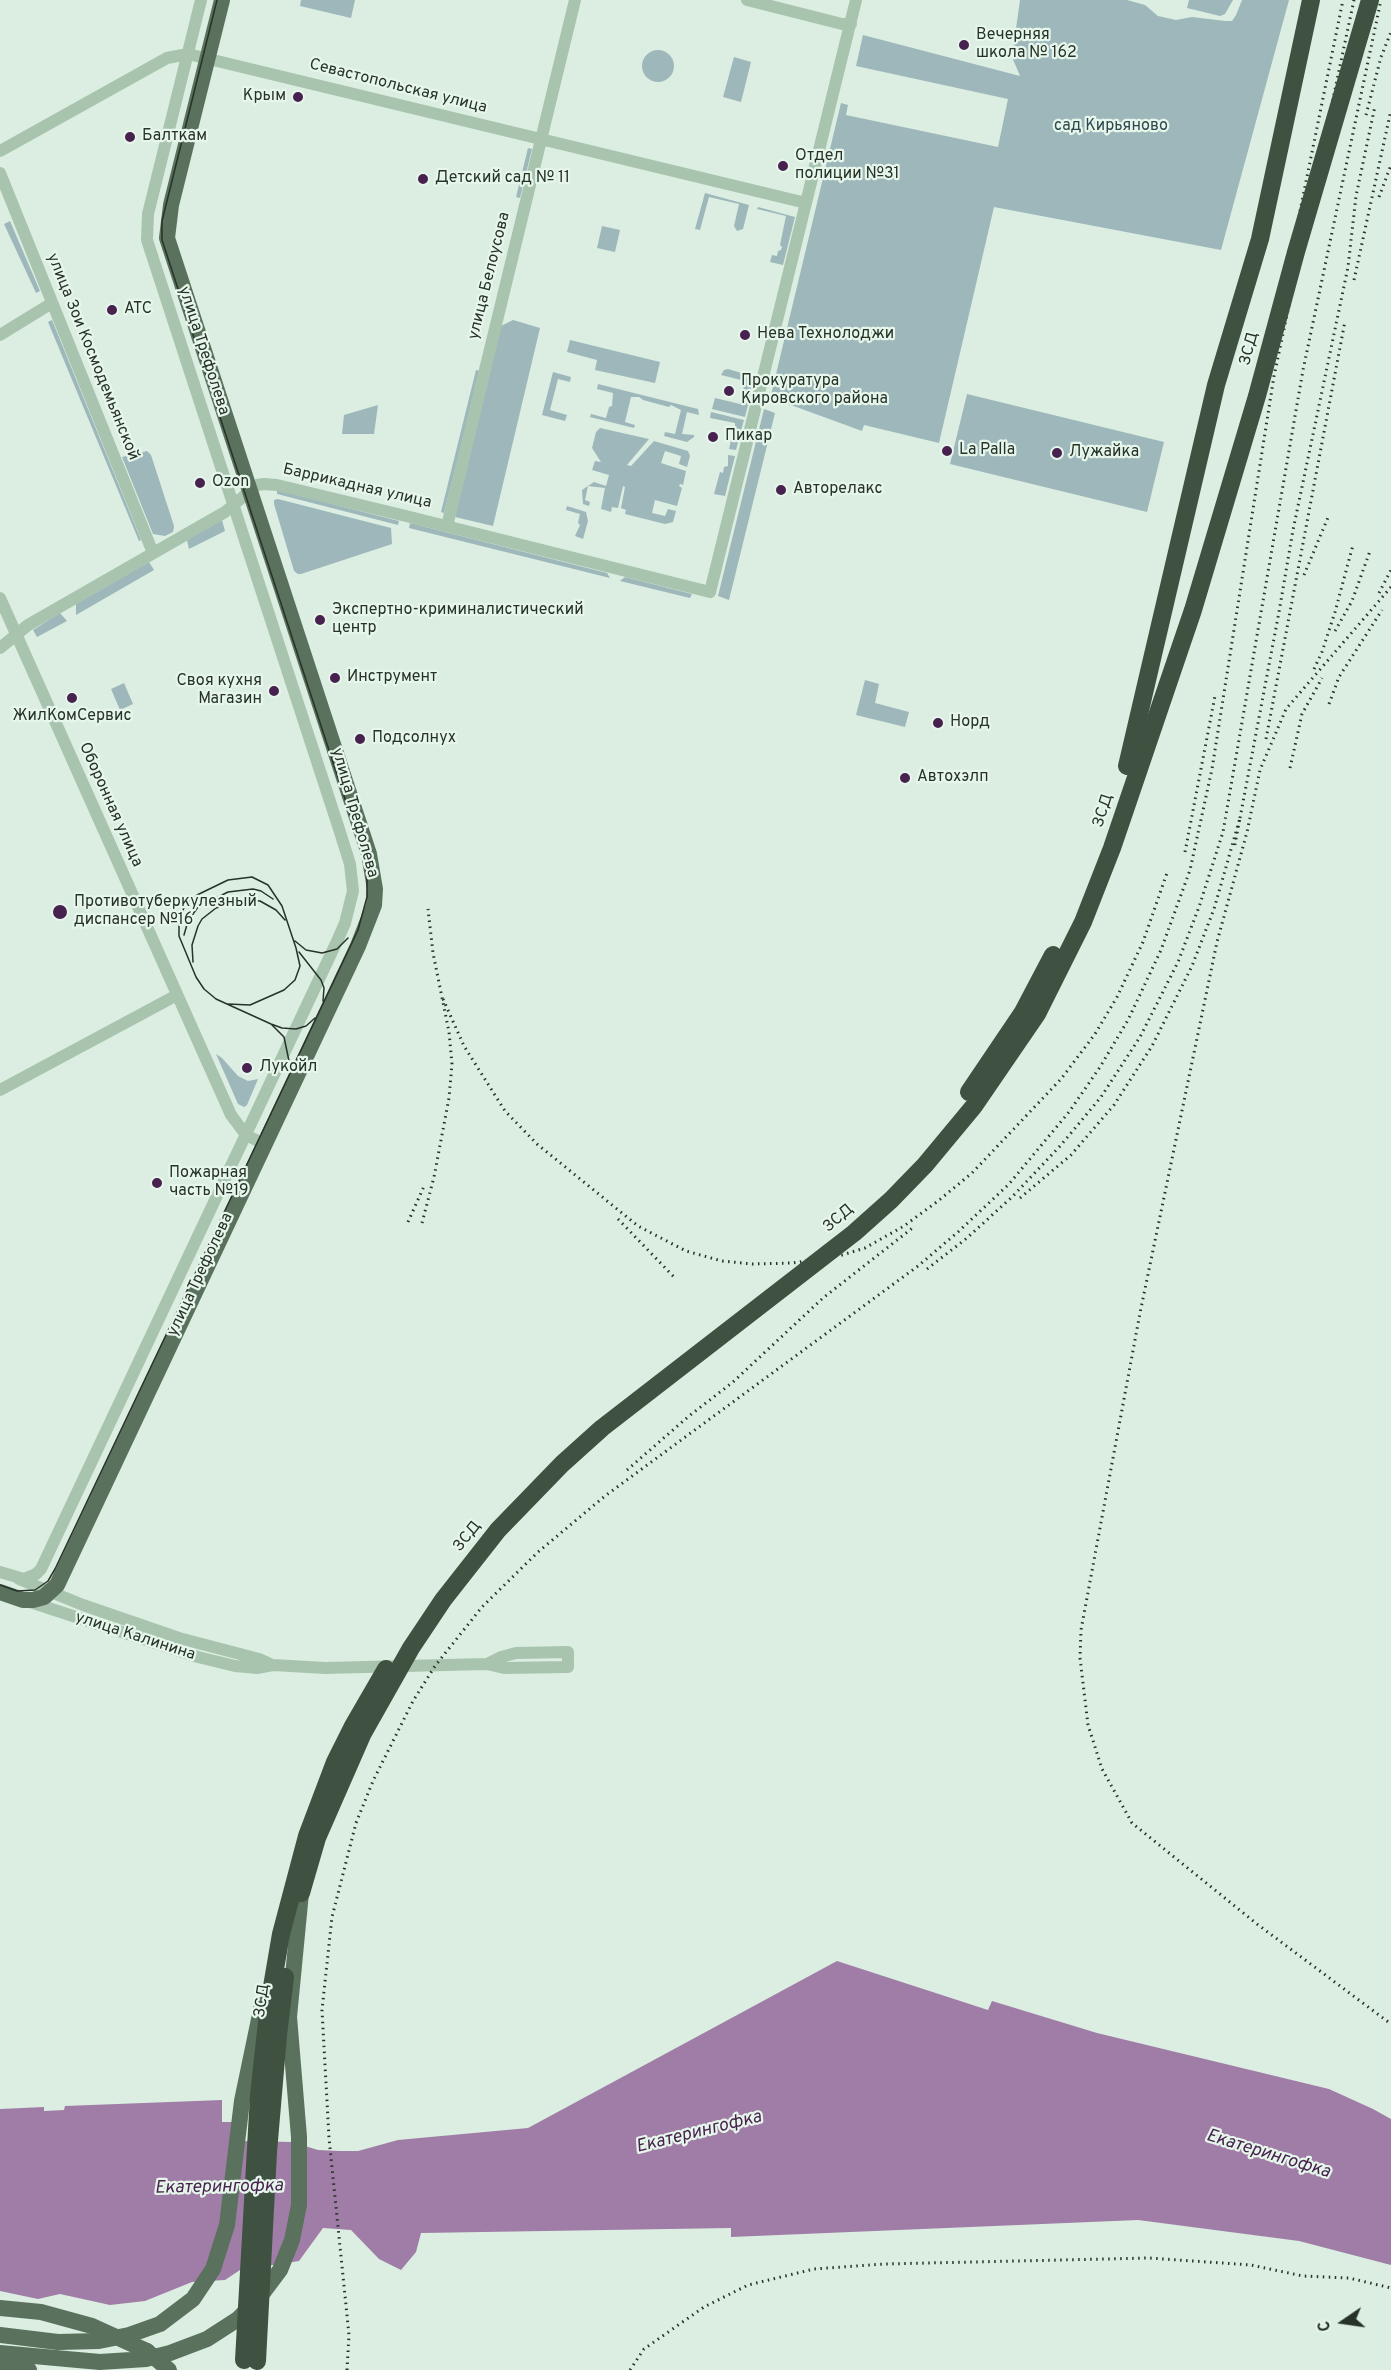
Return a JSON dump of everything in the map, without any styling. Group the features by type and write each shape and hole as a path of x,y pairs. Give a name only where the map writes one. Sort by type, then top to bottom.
{"highway":[{"name":"ЗСД","path":"244,2370 264,2035 281,1934 307,1836 335,1762 353,1726 409,1631 490,1524 554,1457 596,1420 819,1247 882,1192 940,1129 962,1101 1023,1012 1071,918 1101,844 1126,766 1216,385 1260,239 1311,0"},
{"name":"ЗСД","path":"256,2370 275,2058 287,1963 301,1893 317,1838 363,1733 411,1648 443,1599 498,1530 562,1464 602,1428 845,1240 891,1200 925,1165 974,1106 1037,1014 1083,922 1112,848 1193,610 1257,396 1296,252 1370,0"}],"main road":[{"name":"улица Трефолева","path":"33,1589 57,1585 374,905 375,889 371,863 363,835 167,238 168,218 222,0"},
{"name":"улица Калинина","path":"0,1592 33,1589"},
{"path":"0,2354 100,2362 146,2359 170,2362 238,2319 259,2298 280,2270 292,2240 299,2205 299,2137 289,2017 301,1893"},
{"path":"0,2335 58,2342 99,2341 129,2335 160,2324 193,2299 213,2269 227,2225 242,2101 262,2001 281,1934"},
{"path":"0,2307 41,2312 92,2326 170,2362"},
{"path":"0,2366 29,2370"}],"street":[{"name":"улица Трефолева","path":"33,1589 345,923 353,891 353,876 147,240 148,214 201,0"},
{"name":"улица Белоусова","path":"447,526 575,0"},
{"path":"747,0 842,24 851,24"},
{"path":"806,203 856,0"},
{"name":"Севастопольская улица","path":"0,151 167,58 188,54 806,203"},
{"name":"улица Зои Космодемьянской","path":"0,173 153,553"},
{"name":"Баррикадная улица","path":"0,648 28,625 225,512 257,485 278,485 710,592 806,203"},
{"path":"0,335 52,303"},
{"name":"Оборонная улица","path":"0,598 231,1115 246,1135 264,1144"},
{"path":"0,1090 177,995"},
{"name":"улица Калинина","path":"0,1572 33,1589 186,1640 259,1659 273,1665"},
{"name":"улица Калинина","path":"33,1589 54,1610 216,1662 257,1668 273,1665 325,1668 487,1664 504,1668 568,1667 568,1652 516,1653 487,1664"}],"green space":[{"path":"301,0 355,0 351,18 300,6"},
{"name":"сад Кирьяново","path":"1020,0 1127,0 1145,5 1158,16 1176,20 1192,17 1232,21 1242,0 1289,0 1221,250 994,207 939,443 864,425 862,431 780,401 771,395 841,103 848,105 846,115 998,147 1008,99 856,66 863,35 1020,76 1012,57"},
{"path":"1189,0 1233,0 1225,14 1220,16 1187,8"},
{"path":"658,50 669,55 674,66 669,77 658,82 647,77 642,66 647,55"},
{"path":"734,57 751,62 741,102 723,97"},
{"path":"528,148 532,149 520,198 516,197"},
{"path":"705,193 749,205 743,229 737,231 734,226 739,204 709,197 700,230 695,229"},
{"path":"758,207 795,217 783,265 770,262 772,255 777,256 778,251 781,250 786,216 757,209"},
{"path":"10,221 40,291 36,293 4,224"},
{"path":"602,226 620,230 615,252 597,248"},
{"path":"52,320 141,540 139,541 48,322"},
{"path":"513,320 540,328 493,526 455,517 501,326"},
{"path":"570,340 660,362 655,383 595,370 597,360 567,352"},
{"path":"728,369 755,377 745,417 712,409 715,398 740,404 745,381 721,375 724,370"},
{"path":"476,370 480,371 444,513 441,512"},
{"path":"553,372 571,377 570,382 558,379 550,410 567,415 565,421 542,415"},
{"path":"598,384 698,409 699,415 687,412 682,434 694,435 694,437 687,442 664,436 665,432 675,434 681,410 671,405 669,407 639,397 631,397 625,422 635,425 634,428 590,417 591,414 606,418 609,407 612,406 613,393 597,389"},
{"name":"Лужайка","path":"967,394 1164,442 1147,512 950,464"},
{"path":"378,405 374,434 342,434 344,415"},
{"path":"764,409 775,413 729,600 718,596"},
{"path":"711,412 744,420 736,450 729,449 732,436 735,435 735,423 710,418"},
{"path":"600,428 649,439 627,465 631,466 654,441 688,451 690,456 687,467 679,464 681,456 665,451 661,463 686,471 683,485 679,486 682,488 677,506 655,500 652,513 665,516 668,509 676,511 673,522 665,524 625,514 626,510 621,508 625,487 623,486 618,508 612,507 611,512 601,509 605,488 588,486 594,482 606,486 609,475 592,470 595,461 601,462 592,448 596,432"},
{"path":"147,451 151,455 174,526 173,532 165,536 153,534 122,457"},
{"path":"728,455 735,456 725,496 714,494 720,472 723,473 724,467 728,466"},
{"path":"588,486 585,500 590,502 589,506 583,504 582,490"},
{"path":"277,490 399,521 398,525 277,494"},
{"path":"278,499 391,528 392,544 298,574 294,571 274,504 274,500"},
{"path":"567,506 586,512 588,521 583,539 575,536 580,525 578,523 580,514 566,510"},
{"path":"222,520 225,531 189,549 187,540"},
{"path":"410,523 607,573 610,578 409,528"},
{"path":"149,562 154,570 76,615 76,604"},
{"path":"625,577 692,594 690,598 620,581"},
{"path":"60,613 67,621 37,637 33,630"},
{"path":"865,680 879,684 875,703 909,712 905,727 856,715"},
{"path":"124,683 133,704 120,710 111,689"},
{"path":"216,1054 238,1076 248,1081 258,1079 244,1107 238,1104"}],"water":[{"name":"Екатерингофка","path":"837,1961 988,2010 992,2001 1097,2033 1329,2089 1373,2109 1391,2119 1391,2265 1299,2241 1138,2220 731,2237 731,2228 421,2233 416,2252 401,2270 379,2259 351,2230 323,2228 299,2261 240,2270 225,2280 192,2282 145,2301 110,2305 60,2294 38,2299 0,2291 0,2109 44,2107 44,2111 64,2110 65,2106 222,2100 222,2122 235,2122 241,2141 292,2142 318,2150 339,2151 358,2151 398,2140 528,2128"}],"tram line":[{"path":"0,1585 17,1591 35,1590 48,1581 55,1569 358,930 367,897 363,854 162,240 162,221 217,0"},
{"path":"228,1004 250,1005 284,990 295,980 300,966 282,906 268,885 252,877 228,880 197,895 185,905 179,920 179,936 196,977 204,989 216,999 282,1028 296,1029 306,1026 315,1018"},
{"path":"184,935 188,921 198,907 228,892 253,889 273,899"},
{"path":"193,962 192,945 198,926 202,919 216,908 243,900 260,901 276,910 285,920"},
{"path":"295,941 306,950 322,953 337,949 348,938"},
{"path":"299,952 321,980 324,988 323,1001"},
{"path":"272,1025 284,1037 289,1061"}],"railway":[{"path":"1288,270 1343,0"},
{"path":"347,2370 349,2335 329,2138 322,2010 332,1917 356,1823 373,1781 413,1701 435,1666 482,1607 538,1552 605,1496 918,1266 958,1232 1009,1184 1069,1112 1100,1067 1128,1020 1161,950 1190,870 1212,769 1274,376 1354,0"},
{"path":"927,1269 967,1238 1013,1196 1061,1145 1101,1097 1140,1037 1178,962 1199,907 1223,832 1303,370 1381,0"},
{"path":"1366,115 1381,57 1391,32"},
{"path":"1240,818 1293,530 1348,267 1356,196 1375,106"},
{"path":"1354,280 1391,110"},
{"path":"1379,197 1391,165"},
{"path":"1266,739 1345,321"},
{"path":"1304,575 1329,515"},
{"path":"1314,669 1335,612 1353,545"},
{"path":"1335,631 1352,601 1370,551"},
{"path":"1379,593 1391,570"},
{"path":"1391,587 1286,709 1260,770 1247,832 1217,942 1140,1313 1081,1630 1080,1658 1088,1725 1102,1769 1132,1823 1257,1924 1391,2024"},
{"path":"1329,704 1339,677 1382,610"},
{"path":"1290,768 1302,714 1322,678"},
{"path":"1185,852 1215,696"},
{"path":"1020,1198 1071,1155 1114,1105 1152,1046 1192,966 1214,909 1240,818 1234,849"},
{"path":"443,999 464,1046 505,1111 537,1144 638,1226 686,1251 722,1261 752,1264 793,1263 842,1255 865,1248 904,1226 938,1201 972,1173 1061,1079 1095,1034 1117,997 1143,942 1168,870"},
{"path":"422,1223 434,1177 449,1098 452,1064 449,1032 433,953 428,909"},
{"path":"408,1222 425,1184"},
{"path":"618,1219 674,1277"},
{"path":"627,1470 689,1416 733,1382 823,1298 915,1226"},
{"path":"630,2370 644,2349 704,2307 748,2285 814,2269 884,2264 1149,2258 1251,2265 1303,2276 1349,2278 1391,2288"}],"place":[{"name":"Вечерняя школа № 162","path":"964,45"},
{"name":"Крым","path":"298,97"},
{"name":"Балткам","path":"130,137"},
{"name":"Отдел полиции №31","path":"783,166"},
{"name":"Детский сад № 11","path":"423,179"},
{"name":"АТС","path":"112,310"},
{"name":"Нева Технолоджи","path":"745,335"},
{"name":"Прокуратура Кировского района","path":"729,391"},
{"name":"Пикар","path":"713,437"},
{"name":"La Palla","path":"947,451"},
{"name":"Лужайка","path":"1057,453"},
{"name":"Ozon","path":"200,483"},
{"name":"Авторелакс","path":"781,490"},
{"name":"Экспертно-криминалистический центр","path":"320,620"},
{"name":"Инструмент","path":"335,678"},
{"name":"Своя кухня Магазин","path":"274,691"},
{"name":"ЖилКомСервис","path":"72,698"},
{"name":"Норд","path":"938,723"},
{"name":"Подсолнух","path":"360,739"},
{"name":"Автохэлп","path":"905,778"},
{"name":"Противотуберкулезный диспансер №16","path":"60,912"},
{"name":"Лукойл","path":"247,1068"},
{"name":"Пожарная часть №19","path":"157,1183"}]}
